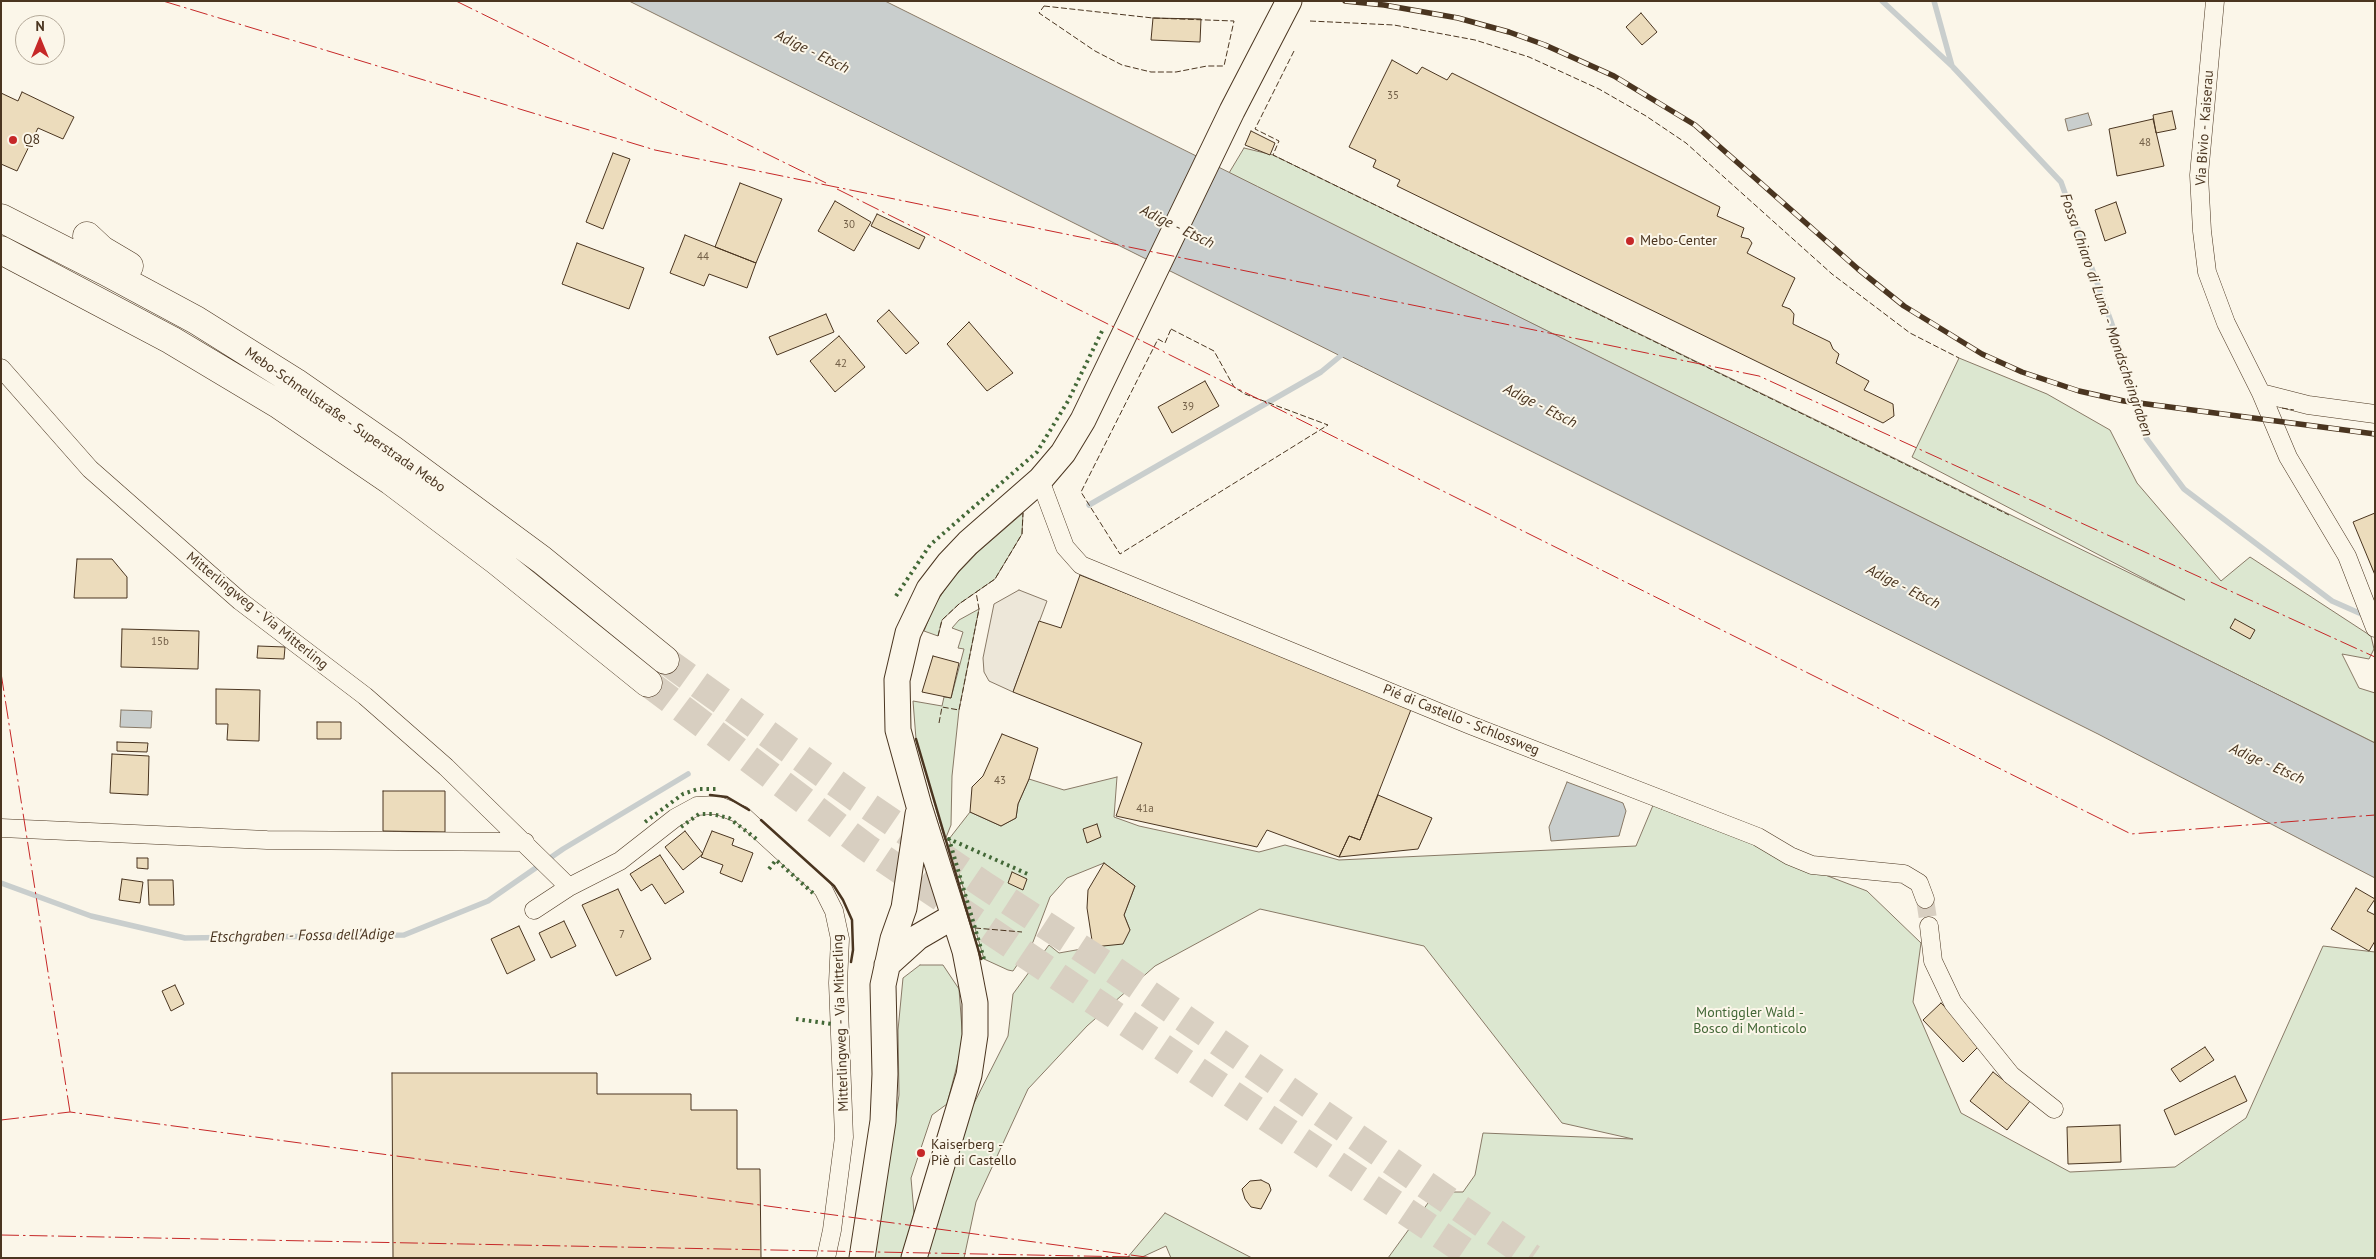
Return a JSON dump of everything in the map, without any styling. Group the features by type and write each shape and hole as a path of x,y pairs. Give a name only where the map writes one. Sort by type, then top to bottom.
{"highway":[{"name":"Mebo-Schnellstraße - Superstrada Mebo","path":"1,218 196,320 295,382 393,450 542,560 665,660"},
{"path":"87,236 119,260 180,291 266,343 295,382"},
{"name":"Mebo-Schnellstraße - Superstrada Mebo","path":"1,250 171,340 278,404 399,486 519,579 648,684"}],"main road":[{"path":"914,1258 969,1074 975,1035 975,1003 964,951 919,806 898,730 897,680 908,633 929,588 968,543 1040,480 1063,453 1083,420 1232,111 1289,1"},
{"path":"862,1258 883,1121 885,1074 883,993 887,965 904,908 919,806"},
{"path":"904,908 926,896 945,889"},
{"path":"887,965 918,937 954,916"},
{"path":"918,937 943,942 964,951"}],"street":[{"name":"Via Bivio - Kaiserau","path":"2215,1 2199,175 2206,272 2226,323 2288,457 2334,532 2363,594 2375,628"},
{"name":"Mitterlingweg - Via Mitterling","path":"1,368 98,476 240,601 365,696 446,767 569,887"},
{"path":"2260,393 2308,405 2375,414"},
{"name":"Pié di Castello - Schlossweg","path":"1040,480 1065,547 1081,565 1470,725 1758,838 1790,856 1812,865 1904,874 1919,883 1925,900"},
{"name":"Mitterlingweg - Via Mitterling","path":"534,910 569,887 620,861 682,814 697,806 717,805 742,815 823,889 834,911 840,939 838,982 844,1137 832,1230 826,1258"},
{"path":"1,828 267,840 530,848"},
{"path":"1929,926 1934,961 1953,1003 2011,1075 2054,1110"}],"green space":[{"path":"1244,148 1273,155 2185,600 1912,457 1959,358 2047,394 2110,430 2137,483 2221,581 2250,557 2371,636 2374,649 2369,659 2342,654 2359,688 2375,693 2375,743 1229,173"},
{"path":"1023,513 1022,534 995,579 959,604 942,620 938,636 924,631 934,606 951,580 978,552"},
{"path":"979,609 959,710 952,776 951,825 945,840 916,739 913,701 942,706 944,697 951,698 964,649 958,648 963,632 952,628 959,620"},
{"name":"Montiggler Wald - Bosco di Monticolo","path":"1117,777 1114,817 1139,826 1259,852 1285,845 1339,860 1636,846 1654,803 1756,844 1807,868 1867,891 1921,943 1913,1002 1961,1113 2070,1172 2175,1167 2246,1118 2323,946 2375,952 2375,1258 1388,1258 1436,1192 1463,1192 1475,1175 1483,1133 1633,1139 1562,1123 1424,946 1260,909 1155,966 1087,1026 1028,1089 976,1202 964,1258 925,1258 960,1131 1008,1036 1013,994 1049,945 1059,953 1093,947 1130,930 1124,915 1135,886 1104,863 1067,878 1050,897 1033,942 1013,971 1008,970 984,959 949,839 970,812 1001,826 1016,818 1018,804 1029,779 1064,790"},
{"path":"920,965 943,965 959,989 963,1042 947,1104 932,1115 911,1178 914,1213 904,1258 869,1258 888,1169 899,1095 898,1030 903,978"},
{"path":"1165,1213 1252,1258 1171,1258 1166,1246 1140,1258 1127,1258"}],"shaded area":[{"path":"1019,590 1047,601 1013,692 989,681 984,672 983,658 994,604"}],"water":[{"name":"Adige - Etsch","path":"629,1 885,1 2375,743 2375,878 2098,734"},
{"path":"2088,113 2092,125 2068,131 2065,119"},
{"path":"121,710 152,711 151,728 120,727"},
{"path":"1567,782 1623,803 1626,811 1619,836 1551,841 1549,827"}],"building":[{"path":"1641,13 1657,32 1642,45 1626,27"},
{"path":"1153,18 1201,19 1200,42 1151,40"},
{"name":"Mebo-Center","path":"1392,60 1417,74 1422,67 1447,80 1452,73 1720,207 1717,216 1744,228 1741,237 1749,239 1752,243 1747,253 1795,278 1782,306 1790,309 1794,314 1793,324 1830,342 1833,349 1839,354 1836,363 1869,381 1864,390 1893,404 1894,416 1883,423 1397,186 1400,180 1373,167 1376,160 1349,147"},
{"path":"22,92 74,117 63,139 38,128 17,171 1,164 1,93 18,101"},
{"path":"2172,111 2176,129 2156,133 2153,115"},
{"path":"2153,119 2164,166 2117,176 2109,129"},
{"path":"1251,131 1275,143 1270,155 1245,145"},
{"path":"613,153 630,159 603,229 586,222"},
{"path":"740,183 782,199 756,263 715,247"},
{"path":"835,201 871,222 854,251 818,231"},
{"path":"2116,202 2126,233 2105,241 2095,210"},
{"path":"877,214 925,237 919,249 871,226"},
{"path":"685,235 756,263 747,288 709,274 704,286 670,273"},
{"path":"577,243 644,268 629,309 562,284"},
{"path":"889,310 919,343 906,354 877,321"},
{"path":"826,314 834,332 777,355 769,337"},
{"path":"969,322 1013,373 987,391 947,344"},
{"path":"839,336 865,367 835,392 810,361"},
{"path":"1205,381 1219,406 1172,433 1158,407"},
{"path":"2375,513 2375,575 2353,522"},
{"path":"77,559 112,559 127,577 127,598 74,598"},
{"path":"1080,575 1412,707 1360,840 1349,836 1339,857 1267,830 1257,847 1116,816 1142,743 1013,692 1039,621 1061,628"},
{"path":"2235,619 2255,630 2250,639 2230,628"},
{"path":"122,629 199,631 198,669 121,667"},
{"path":"258,646 285,647 284,659 257,658"},
{"path":"933,656 959,663 951,698 922,692"},
{"path":"216,689 260,690 259,741 227,740 228,724 216,724"},
{"path":"317,722 341,722 341,739 317,739"},
{"path":"1002,734 1038,748 1029,779 1018,804 1016,818 1001,826 970,812 972,787 983,776"},
{"path":"117,742 148,743 147,752 117,751"},
{"path":"112,754 149,756 148,795 110,793"},
{"path":"383,791 445,791 445,832 383,831"},
{"path":"1378,795 1432,818 1418,849 1339,857 1349,836 1360,840"},
{"path":"1097,824 1101,837 1087,843 1083,829"},
{"path":"685,831 703,854 683,870 665,847"},
{"path":"712,831 734,839 732,845 753,853 742,882 720,873 723,865 701,857"},
{"path":"660,855 684,892 665,904 652,884 641,891 630,874"},
{"path":"137,858 148,858 148,869 137,868"},
{"path":"1104,863 1135,886 1124,915 1130,930 1123,944 1093,947 1087,908 1088,890"},
{"path":"1012,872 1027,879 1023,890 1008,883"},
{"path":"122,879 143,882 140,903 119,900"},
{"path":"148,880 173,880 174,905 149,905"},
{"path":"2356,888 2375,899 2367,911 2375,915 2375,941 2369,951 2331,929"},
{"path":"618,889 651,959 616,976 582,905"},
{"path":"564,921 576,946 551,958 539,933"},
{"path":"519,926 535,960 507,974 491,939"},
{"path":"175,985 184,1004 171,1011 162,991"},
{"path":"1941,1003 1981,1044 1963,1062 1923,1020"},
{"path":"2205,1047 2214,1060 2180,1082 2171,1069"},
{"path":"1993,1072 2030,1101 2007,1130 1970,1101"},
{"path":"392,1073 597,1073 597,1094 691,1094 691,1110 737,1110 737,1169 760,1169 761,1258 393,1258"},
{"path":"2235,1076 2247,1101 2175,1135 2164,1110"},
{"path":"2120,1125 2121,1162 2068,1164 2067,1127"},
{"path":"1261,1180 1269,1184 1271,1190 1261,1209 1251,1207 1245,1199 1242,1189 1250,1181"}],"waterway":[{"name":"Fossa Chiaro di Luna - Mondscheingraben","path":"1882,1 1952,66 2061,182 2114,330 2146,438 2184,489 2332,601 2366,616"},
{"path":"1934,1 1952,66"},
{"path":"1089,505 1321,372 1344,353"},
{"name":"Etschgraben - Fossa dell'Adige","path":"1,883 91,916 185,938 404,935 488,901 563,849 688,774"}],"tunnel":[{"path":"665,660 855,797 984,885 1111,968 1532,1258"},
{"path":"648,683 866,847 1475,1258"},
{"path":"1925,899 1929,926"}],"railway":[{"path":"1345,1 1384,5 1458,18 1509,32 1545,45 1614,76 1695,125 1858,269 1904,306 1982,354 2022,372 2079,391 2124,401 2375,434"}],"hedge":[{"path":"896,596 930,545 1037,452 1068,401 1103,329"},
{"path":"645,822 683,794 698,789 717,789"},
{"path":"681,827 699,814 712,814 729,818 759,841"},
{"path":"984,959 949,839 1030,875"},
{"path":"769,869 776,860 814,894"},
{"path":"796,1019 832,1024"}],"fence":[{"path":"1044,6 1153,18 1234,21 1224,66 1207,66 1176,72 1151,72 1122,65 1095,51 1039,13 1044,6"},
{"path":"1310,21 1394,25 1475,40 1529,57 1599,89 1646,116 1686,143 1832,274 1910,333 1959,358"},
{"path":"1294,51 1255,129 1279,141 1273,155 2009,515"},
{"path":"1171,329 1214,351 1234,387 1245,394 1328,425 1120,554 1081,492 1158,339 1165,343 1171,329"},
{"path":"2282,408 2294,410"},
{"path":"938,636 942,620 959,604 995,579 1022,534 1023,513"},
{"path":"939,723 942,707 959,710 979,609 976,592"},
{"path":"975,928 1022,932"}],"wall":[{"path":"916,739 981,959"},
{"path":"710,795 727,797 749,810"},
{"path":"761,820 834,886 843,900 852,920 853,950 851,962"}],"power":[{"path":"163,1 655,150 1759,376 2375,657"},
{"path":"456,1 826,183"},
{"path":"837,189 2131,834 2375,815"},
{"path":"1,673 70,1112"},
{"path":"1,1120 70,1112 1153,1258"},
{"path":"1,1235 1134,1257"}],"place":[{"name":"Q8","path":"13,140"},
{"name":"Mebo-Center","path":"1630,241"},
{"name":"Kaiserberg - Piè di Castello","path":"921,1153"}]}
